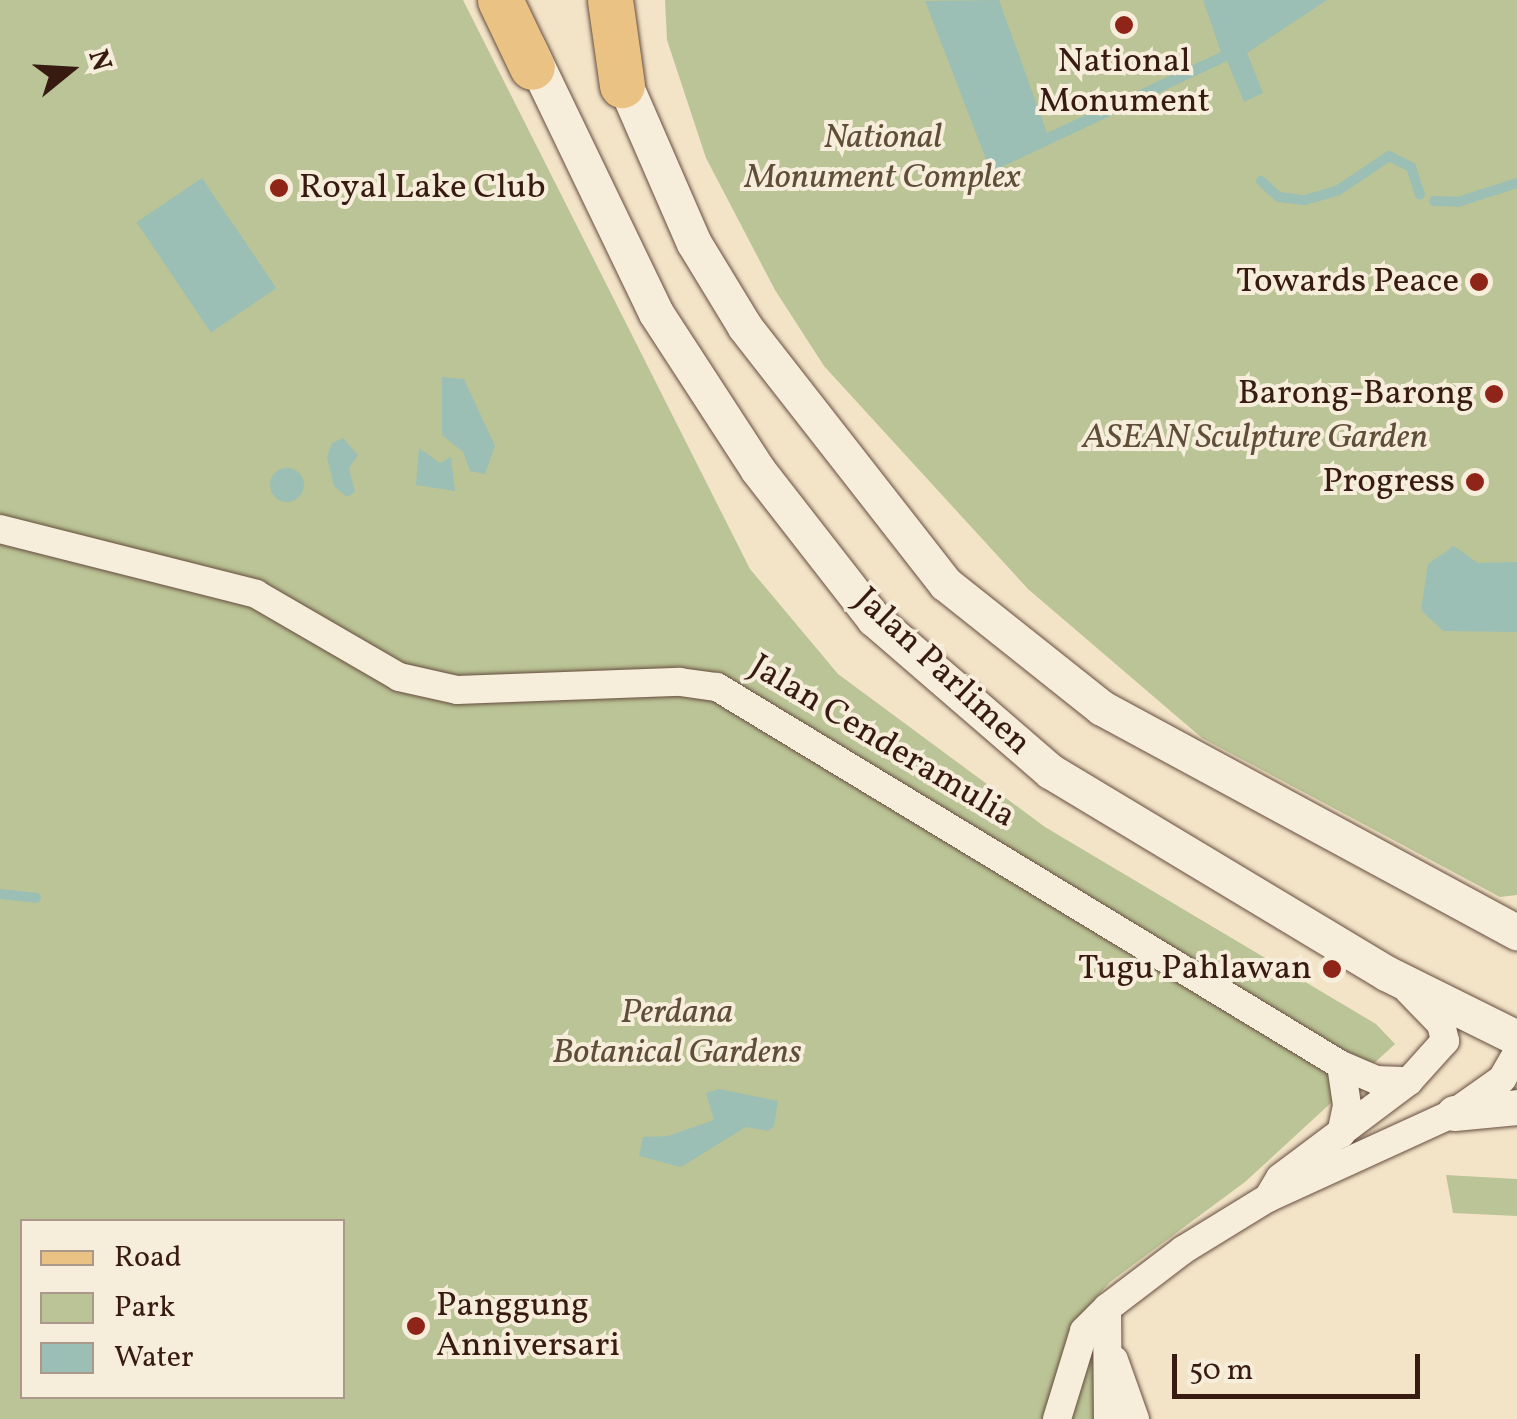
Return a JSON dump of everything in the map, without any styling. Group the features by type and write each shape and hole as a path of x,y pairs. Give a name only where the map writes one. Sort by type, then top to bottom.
{"main road":[{"path":"500,0 532,67"},
{"path":"610,0 622,85"}],"street":[{"name":"Jalan Parlimen","path":"515,0 532,67 656,314 758,470 874,619 1050,772 1386,974 1517,1038"},
{"name":"Jalan Parlimen","path":"598,0 622,85 694,243 745,327 946,584 1102,708 1515,929"},
{"name":"Jalan Cenderamulia","path":"0,530 256,594 400,677 457,690 680,682 717,688 1341,1065 1376,1080 1410,1081"},
{"path":"1268,1198 1280,1178 1410,1081 1445,1041 1442,1024 1386,974"},
{"path":"1057,1419 1084,1331 1107,1308 1183,1250 1268,1198 1454,1112 1502,1079 1517,1053"},
{"path":"1341,1065 1347,1105 1341,1134"},
{"path":"1454,1112 1517,1107"},
{"path":"1107,1308 1108,1419"},
{"path":"1107,1339 1136,1419"}],"green space":[{"name":"Perdana Botanical Gardens","path":"0,0 463,0 750,569 838,674 1045,827 1376,1024 1395,1044 1245,1182 1110,1282 1077,1319 1114,1419 0,1419"},
{"name":"ASEAN Sculpture Garden","path":"665,0 1517,0 1517,895 1500,897 1202,738 1028,589 824,366 775,290 706,158 667,40"},
{"path":"1446,1175 1517,1179 1517,1216 1453,1213"}],"water":[{"path":"999,0 1047,133 1221,52 1203,0 1327,0 1247,53 1263,93 1244,102 1227,61 991,172 925,1"},
{"path":"202,178 276,288 211,332 137,222"},
{"path":"442,377 464,379 495,446 485,474 470,471 463,452 442,435"},
{"path":"343,438 358,455 349,468 355,492 347,497 334,486 327,457 332,443"},
{"path":"419,448 440,463 451,457 455,491 416,485"},
{"path":"287,468 299,473 304,485 299,497 287,502 275,497 270,485 275,473"},
{"path":"1454,546 1478,563 1517,562 1517,632 1443,631 1421,610 1428,564"},
{"path":"719,1089 778,1101 774,1126 768,1131 746,1127 681,1167 639,1156 643,1137 668,1136 714,1120 706,1093"}],"waterway":[{"path":"1261,181 1279,197 1305,200 1337,191 1389,156 1411,167 1420,195"},
{"path":"1434,201 1458,202 1517,183"},
{"path":"0,894 36,898"}],"place":[{"name":"National Monument","path":"1124,25"},
{"name":"Royal Lake Club","path":"279,188"},
{"name":"Towards Peace","path":"1479,282"},
{"name":"Barong-Barong","path":"1494,394"},
{"name":"Progress","path":"1475,482"},
{"name":"Tugu Pahlawan","path":"1332,969"},
{"name":"Panggung Anniversari","path":"416,1326"}],"park label":[{"name":"National Monument Complex","path":"883,158"}]}
